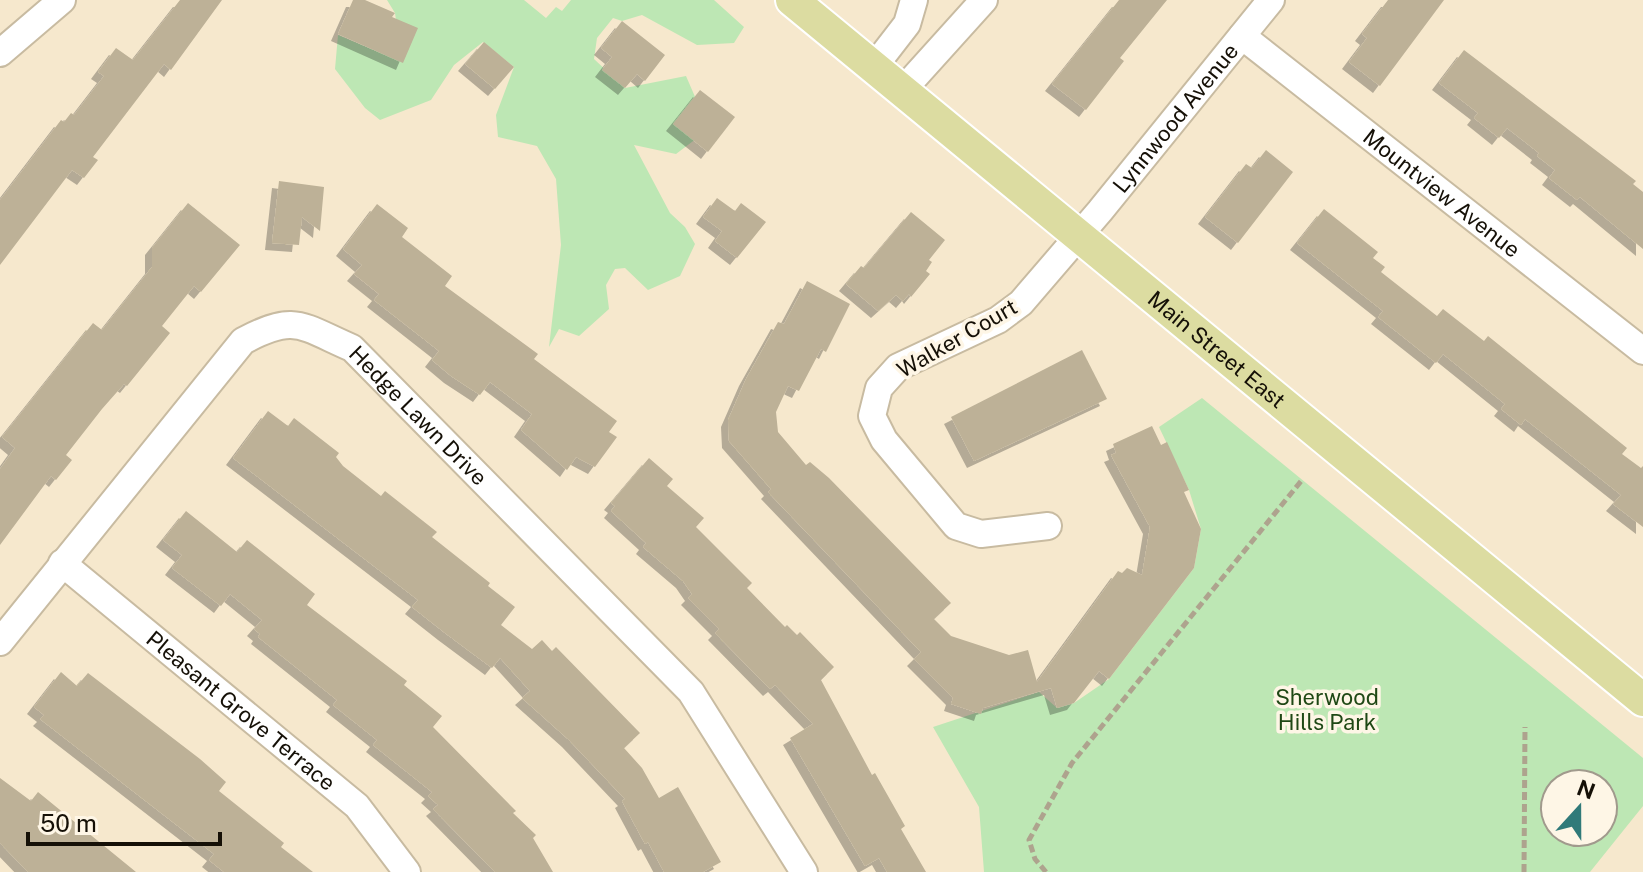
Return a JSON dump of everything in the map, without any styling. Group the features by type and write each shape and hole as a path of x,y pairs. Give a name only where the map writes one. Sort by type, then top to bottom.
{"main road":[{"name":"Main Street East","path":"792,0 1643,700"}],"street":[{"path":"0,53 62,0"},
{"path":"873,68 907,24 914,0"},
{"path":"901,92 984,0"},
{"name":"Lynnwood Avenue","path":"1078,235 1271,0"},
{"name":"Mountview Avenue","path":"1242,36 1643,351"},
{"name":"Walker Court","path":"1048,526 981,534 956,526 884,440 872,416 879,388 898,367 998,320 1021,303 1078,235"},
{"name":"Hedge Lawn Drive","path":"0,642 243,341 273,325 289,322 352,348 691,692 804,872"},
{"name":"Pleasant Grove Terrace","path":"62,563 357,806 407,872"}],"path":[{"path":"1044,871 1035,859 1029,840 1072,763 1302,480"},
{"path":"1524,872 1525,727"}],"green space":[{"path":"387,0 524,0 546,18 556,7 562,11 571,0 714,0 744,27 734,43 697,45 642,15 622,21 613,18 597,38 594,59 625,88 686,76 709,129 676,154 634,145 670,213 685,227 695,244 680,276 648,290 625,268 615,269 606,285 609,309 579,336 559,329 549,347 561,245 556,179 537,146 498,137 496,115 514,67 483,42 454,65 431,100 380,120 365,108 335,69 338,35 402,62 395,13"},
{"name":"Sherwood Hills Park","path":"1202,398 1643,758 1643,806 1619,836 1619,768 1539,768 1539,848 1609,848 1590,872 984,872 979,807 933,727 1039,692 1057,708 1074,703 1109,679 1194,568 1201,529 1189,490 1159,427"}],"building":[{"path":"180,0 222,0 171,70 164,64 93,157 98,160 84,178 72,170 0,265 0,200 61,120 64,122 71,113 74,115 104,76 98,72 116,48 133,60"},
{"path":"353,0 365,0 395,13 392,17 418,28 403,63 338,34"},
{"path":"1119,0 1167,0 1120,58 1124,61 1086,110 1052,84"},
{"path":"1388,0 1444,0 1380,86 1349,62 1367,38 1362,34"},
{"path":"622,21 665,55 645,81 637,74 625,88 602,70 612,57 601,48"},
{"path":"484,42 514,67 495,89 465,64"},
{"path":"1464,50 1636,181 1633,184 1643,192 1643,249 1580,197 1577,200 1549,178 1555,170 1537,156 1539,153 1507,128 1499,138 1474,118 1478,113 1439,83"},
{"path":"700,90 735,117 708,152 673,124"},
{"path":"1266,150 1293,172 1238,243 1205,217 1246,164 1252,168"},
{"path":"279,181 324,187 320,231 302,217 299,245 272,243"},
{"path":"717,198 735,211 741,203 766,222 737,258 715,241 722,231 703,217"},
{"path":"188,203 240,245 201,292 194,286 162,326 170,333 127,386 124,384 102,409 66,455 72,460 56,480 51,476 0,545 0,469 15,448 2,437 93,323 102,330 152,267 152,248"},
{"path":"377,204 408,228 402,237 452,276 445,286 538,354 534,359 617,421 609,432 617,437 595,467 576,457 567,470 521,430 532,414 490,382 480,395 451,376 432,360 439,351 374,300 379,294 354,274 362,265 343,249"},
{"path":"1324,209 1378,252 1373,258 1385,267 1381,272 1437,316 1443,309 1484,341 1488,336 1627,448 1622,454 1641,468 1643,466 1643,527 1613,504 1621,495 1525,419 1521,425 1501,409 1505,404 1443,354 1436,363 1378,317 1383,311 1297,243"},
{"path":"911,212 945,240 929,260 932,262 926,271 930,274 911,297 909,294 903,301 896,295 878,311 846,284 861,266 864,268"},
{"path":"807,281 850,304 826,352 821,349 799,391 788,386 776,412 778,432 806,465 810,462 829,478 951,603 934,619 951,636 1009,655 1028,650 1037,682 1118,571 1122,573 1127,568 1142,575 1150,527 1111,455 1116,453 1113,444 1152,426 1161,445 1167,442 1189,490 1184,492 1201,529 1194,568 1109,679 1099,671 1074,703 1057,708 1051,688 983,708 981,714 951,704 953,698 914,659 921,652 768,492 771,489 729,441 728,420 746,379 778,322 784,324"},
{"path":"1082,350 1107,399 974,461 951,417"},
{"path":"268,411 288,426 294,418 339,453 336,457 343,466 381,496 385,491 437,532 432,537 515,607 501,625 532,649 542,640 552,651 556,647 640,733 624,748 642,768 659,798 678,787 721,862 703,872 664,872 622,801 625,799 569,740 522,698 530,691 500,658 492,668 445,633 412,607 418,600 233,458"},
{"path":"649,458 673,479 667,486 704,518 696,527 752,583 747,588 785,627 787,625 797,635 800,632 834,667 821,680 872,775 875,773 905,826 901,829 926,872 887,872 879,858 865,866 790,738 813,724 775,685 770,689 715,633 719,629 688,598 692,594 683,581 643,547 646,543 611,511 615,506 611,503"},
{"path":"186,511 237,552 247,540 315,594 307,605 407,681 404,685 442,716 433,727 536,835 533,838 553,872 495,872 433,809 438,805 428,796 432,792 373,745 377,740 333,705 337,700 258,637 260,634 254,629 262,620 230,594 221,606 172,568 182,555 163,540"},
{"path":"61,672 77,686 88,673 200,759 226,782 219,791 284,843 281,847 313,872 224,872 209,860 214,854 40,719 44,715 34,707"},
{"path":"0,778 31,801 38,792 136,872 28,872 0,843"}]}
